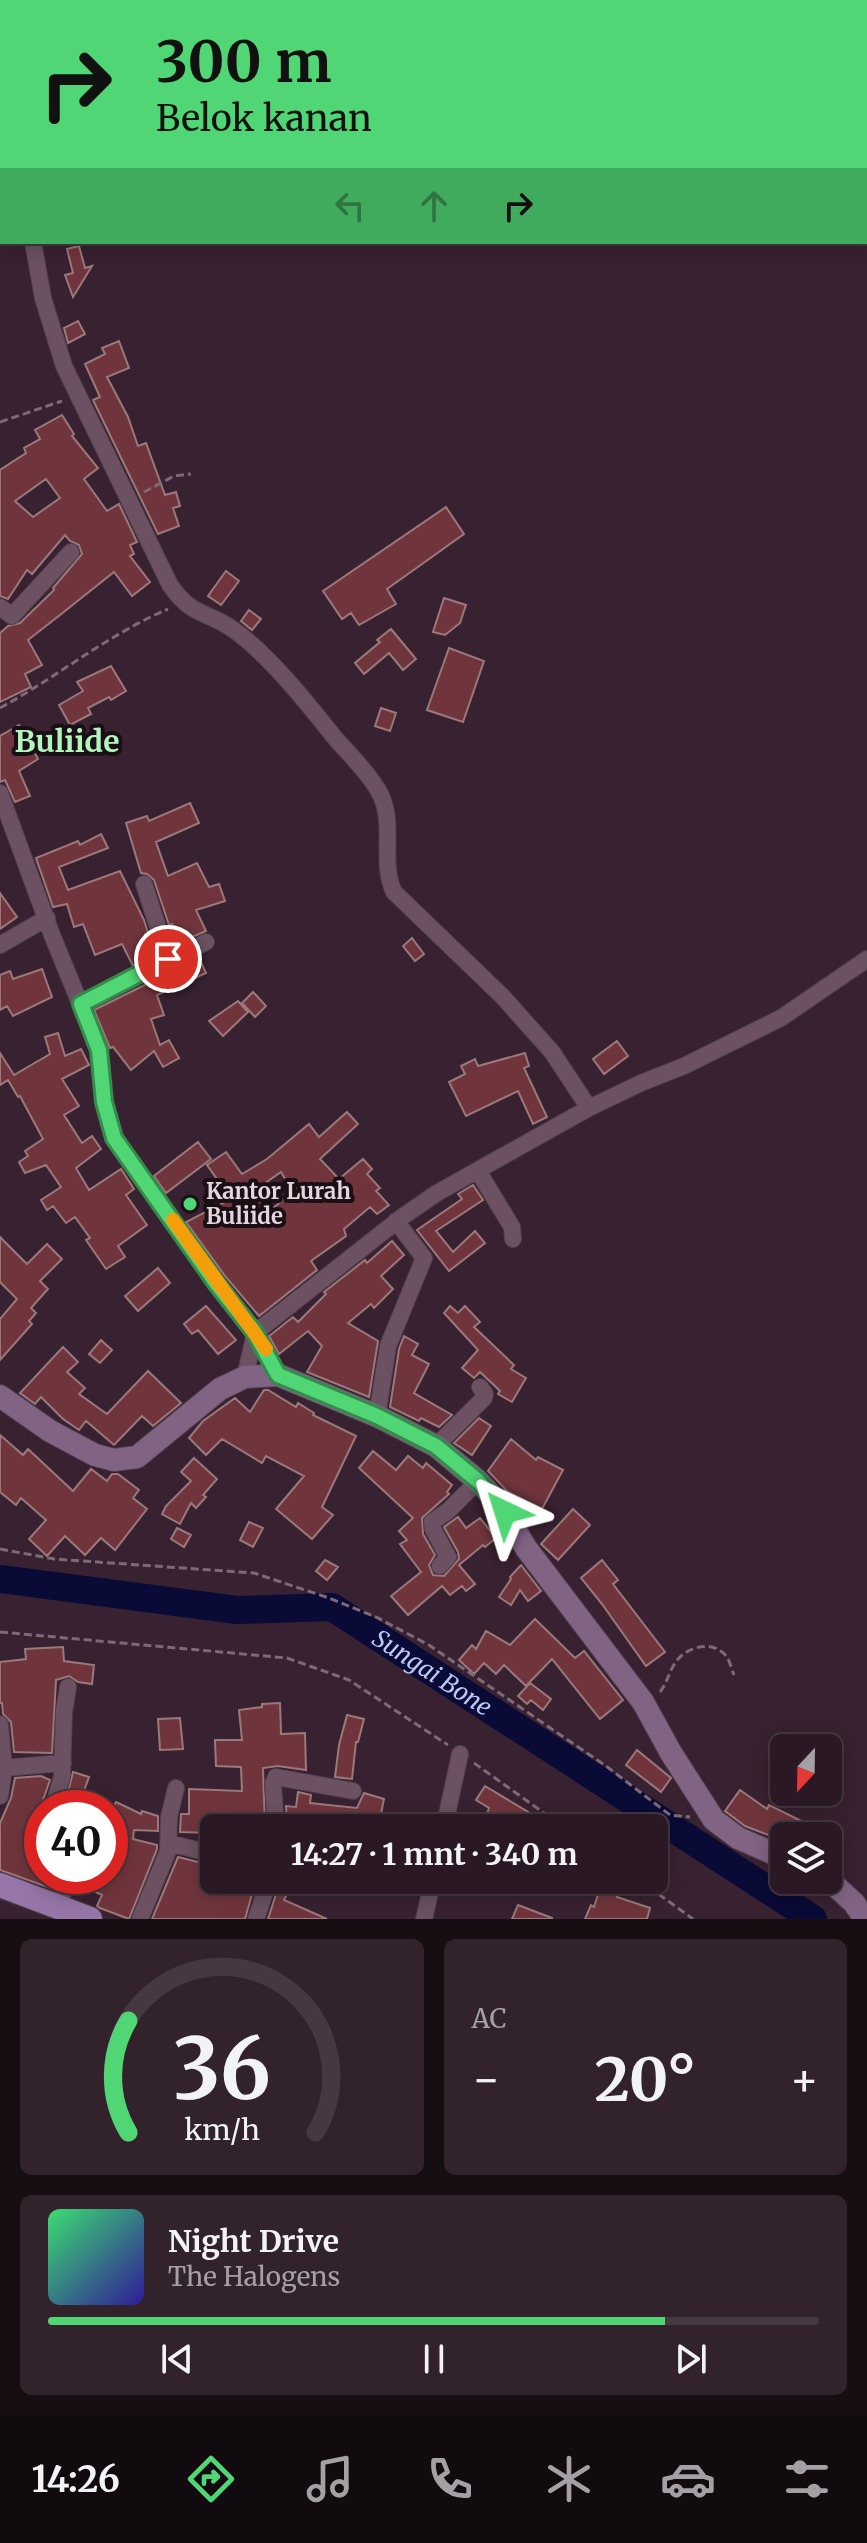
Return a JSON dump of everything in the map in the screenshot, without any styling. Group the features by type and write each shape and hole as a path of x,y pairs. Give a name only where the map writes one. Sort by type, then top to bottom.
{"main road":[{"path":"0,1885 90,1919"}],"street":[{"path":"33,244 43,298 64,366 159,564 183,603 234,630 281,676 363,769 380,792 386,812 387,879 394,892 513,1008 552,1052 589,1108"},
{"path":"0,607 12,616 71,552"},
{"path":"0,793 99,1050 104,1102 114,1138 255,1333 278,1375"},
{"path":"144,884 168,959"},
{"path":"0,945 47,918"},
{"path":"81,1004 206,942"},
{"path":"245,1377 255,1333 396,1221 437,1193 589,1108 781,1018 867,959"},
{"path":"478,1171 512,1227 513,1239"},
{"path":"377,1416 388,1346 424,1258 396,1221"},
{"path":"0,1396 50,1431 95,1455 114,1460 137,1457 220,1389 245,1377 278,1375 377,1416 436,1446 500,1504 526,1548 643,1702 714,1820 738,1838 770,1852"},
{"path":"436,1446 484,1398 480,1387"},
{"path":"440,1566 448,1557 432,1522 448,1511 478,1481"},
{"path":"57,1790 63,1763 68,1687"},
{"path":"0,1724 4,1768 0,1796"},
{"path":"447,1814 460,1754"},
{"path":"4,1768 63,1763"},
{"path":"275,1814 273,1784 276,1777 353,1791"},
{"path":"140,1919 168,1851 169,1817 176,1788"},
{"path":"168,1843 200,1851"},
{"path":"842,1892 865,1919"},
{"path":"57,1906 63,1894"},
{"path":"256,1919 264,1894"},
{"path":"424,1919 430,1894"}],"path":[{"path":"0,422 77,395"},
{"path":"129,497 174,476 191,474"},
{"path":"0,708 39,687 143,620 183,603"},
{"path":"0,1549 54,1559 254,1573 329,1598 376,1617 429,1645 606,1766 670,1815 714,1820"},
{"path":"0,1632 287,1658 349,1680 423,1726 545,1814"},
{"path":"643,1702 656,1696 666,1684 676,1661 694,1648 706,1646 722,1652 734,1675"},
{"path":"658,1894 693,1919"}],"building":[{"path":"79,246 85,268 92,266 73,297 65,275 73,273 67,249"},
{"path":"78,321 85,334 68,343 64,328"},
{"path":"119,341 129,368 107,377 128,417 138,446 146,443 165,495 176,492 180,506 173,508 179,526 158,534 93,400 100,397 85,364 105,354 102,348"},
{"path":"62,415 74,434 72,436 98,468 84,479 107,511 119,504 137,542 130,545 134,554 130,556 150,582 132,596 114,572 28,640 42,665 25,674 31,687 0,702 0,633 8,626 20,623 54,590 82,554 79,545 65,535 32,574 27,570 8,599 0,596 0,470 26,453 24,448 40,439 35,430","holes":["46,479 60,498 33,517 15,501"]},
{"path":"446,507 464,534 387,589 396,604 359,625 351,613 342,619 323,591"},
{"path":"226,571 239,581 221,605 208,596"},
{"path":"444,598 466,605 460,623 445,635 433,632"},
{"path":"249,610 261,619 252,630 241,621"},
{"path":"391,629 416,659 403,670 389,653 364,674 355,663"},
{"path":"449,648 484,661 463,722 427,710"},
{"path":"111,666 126,691 88,708 91,714 70,725 59,705 83,691 77,682"},
{"path":"381,708 396,713 390,731 375,726"},
{"path":"19,725 38,759 19,771 30,796 15,802 5,780 0,782 0,736"},
{"path":"190,803 199,823 156,842 168,876 197,863 209,887 219,884 225,901 196,910 206,931 181,942 172,924 169,925 154,880 141,873 126,823 147,816 149,821"},
{"path":"101,834 108,848 59,867 68,890 120,871 144,920 148,933 145,934 155,955 133,966 122,944 95,955 83,924 74,927 67,904 53,907 36,858 78,841 80,845"},
{"path":"0,893 17,917 0,929"},
{"path":"412,938 424,954 415,961 403,946"},
{"path":"199,958 206,973 157,995 164,1015 151,1019 160,1045 169,1040 179,1058 163,1067 154,1051 131,1070 113,1047 110,1048 94,1010"},
{"path":"42,969 52,997 13,1016 7,1006 0,1010 0,975 10,971 13,979"},
{"path":"253,992 266,1006 255,1017 242,1003"},
{"path":"238,1001 248,1012 223,1036 209,1021"},
{"path":"58,1033 65,1056 81,1049 89,1065 62,1079 79,1106 64,1115 82,1143 92,1136 101,1149 76,1168 89,1190 121,1169 134,1189 126,1195 147,1225 118,1246 125,1257 106,1269 75,1217 66,1223 53,1206 47,1210 41,1200 61,1187 46,1165 25,1173 19,1162 28,1156 25,1151 43,1139 8,1080 0,1085 0,1053 14,1075 50,1054 45,1037"},
{"path":"617,1041 628,1056 604,1074 593,1059"},
{"path":"525,1053 529,1066 524,1068 547,1117 533,1124 518,1091 466,1116 449,1082 465,1074 461,1066 475,1059 478,1066"},
{"path":"347,1112 358,1124 320,1159 339,1179 363,1159 372,1169 367,1174 380,1188 376,1191 389,1205 377,1214 370,1207 344,1229 346,1236 311,1261 317,1270 259,1316 186,1222 231,1199 207,1165 226,1152 242,1174 267,1159 309,1124 319,1137","holes":["281,1172 293,1192 268,1212 254,1191"]},
{"path":"198,1142 211,1159 166,1193 154,1176"},
{"path":"473,1185 483,1200 436,1231 453,1252 475,1231 485,1243 449,1271 417,1230 462,1199 458,1194"},
{"path":"0,1237 27,1264 47,1244 62,1259 40,1281 48,1289 31,1308 36,1313 29,1321 32,1324 0,1360 0,1319 17,1299 0,1282"},
{"path":"392,1241 404,1255 381,1276 393,1289 374,1308 371,1304 348,1323 378,1341 369,1397 307,1372 322,1346 308,1331 279,1354 269,1336 293,1317 298,1322 326,1294 324,1292 365,1260 367,1263"},
{"path":"158,1268 170,1283 138,1311 125,1296"},
{"path":"206,1306 236,1340 218,1354 198,1330 192,1334 184,1324"},
{"path":"450,1306 458,1313 465,1306 480,1322 474,1327 514,1365 511,1369 526,1378 512,1402 498,1394 500,1391 480,1372 474,1378 462,1368 478,1350 444,1313"},
{"path":"404,1336 418,1344 412,1355 429,1364 414,1393 452,1415 439,1427 390,1407"},
{"path":"101,1340 112,1350 100,1363 89,1354"},
{"path":"63,1347 78,1362 67,1372 85,1388 79,1394 107,1414 148,1371 181,1403 153,1426 142,1416 114,1445 86,1421 79,1430 41,1397 35,1404 20,1393"},
{"path":"264,1390 296,1407 298,1403 313,1415 356,1436 322,1507 333,1515 312,1539 276,1509 304,1476 266,1456 262,1463 222,1439 206,1455 189,1438 203,1421 235,1398 250,1412"},
{"path":"479,1418 491,1426 472,1455 454,1443"},
{"path":"0,1435 23,1455 28,1449 73,1491 91,1469 107,1481 112,1474 118,1474 139,1490 133,1498 147,1509 115,1550 101,1538 85,1555 65,1536 47,1556 29,1539 46,1520 21,1498 16,1505 0,1492"},
{"path":"511,1439 536,1460 538,1457 563,1470 542,1509 508,1492 488,1471"},
{"path":"373,1451 396,1470 408,1456 423,1468 426,1463 452,1485 447,1492 449,1494 422,1518 423,1534 435,1555 429,1565 433,1575 444,1576 459,1559 444,1527 458,1517 466,1528 480,1518 496,1538 459,1565 475,1584 466,1591 462,1586 450,1595 442,1586 408,1615 391,1596 421,1572 400,1544 407,1540 399,1531 413,1518 359,1468"},
{"path":"194,1458 217,1479 196,1508 191,1503 180,1524 162,1514 191,1481 181,1472"},
{"path":"573,1509 590,1525 558,1560 541,1544"},
{"path":"249,1522 263,1528 253,1547 240,1540"},
{"path":"177,1528 191,1535 184,1547 171,1539"},
{"path":"325,1560 338,1567 327,1580 316,1571"},
{"path":"602,1560 618,1580 613,1584 665,1652 646,1666 581,1578"},
{"path":"521,1565 541,1591 528,1601 520,1590 511,1605 499,1597"},
{"path":"535,1619 575,1658 584,1651 623,1700 600,1719 552,1659 526,1686 504,1665 496,1674 484,1663 474,1674 459,1660 472,1645 476,1649 486,1631 510,1645"},
{"path":"63,1647 64,1661 94,1665 92,1684 78,1682 69,1676 56,1680 52,1753 14,1752 11,1722 3,1714 0,1703 0,1662 26,1659 25,1649"},
{"path":"530,1683 551,1699 543,1710 531,1700 527,1704 518,1696"},
{"path":"280,1703 281,1734 305,1733 306,1770 278,1766 263,1768 265,1814 200,1814 200,1833 180,1832 181,1814 189,1814 189,1789 242,1791 241,1767 216,1766 215,1740 242,1740 239,1710 262,1707 262,1704"},
{"path":"347,1715 364,1719 356,1742 352,1779 335,1777"},
{"path":"180,1718 183,1749 160,1750 158,1719"},
{"path":"637,1750 671,1778 661,1792 626,1765"},
{"path":"73,1772 89,1777 84,1790 68,1790"},
{"path":"41,1776 50,1780 47,1790 24,1790 24,1879 0,1870 0,1823 11,1798 15,1778"},
{"path":"485,1786 532,1814 487,1814 489,1808 476,1800"},
{"path":"740,1790 767,1809 769,1805 804,1822 770,1822 770,1836 745,1826 725,1811"},
{"path":"298,1792 311,1795 310,1803 357,1808 364,1793 384,1799 381,1814 286,1814 286,1806 296,1807"},
{"path":"128,1808 141,1814 142,1811 158,1816 158,1831 134,1830 133,1839 157,1845 157,1849 129,1919 97,1906 102,1895 128,1894"},
{"path":"178,1857 200,1862 200,1894 252,1894 245,1919 152,1919"},
{"path":"276,1894 287,1894 284,1900 327,1919 268,1919"},
{"path":"598,1894 618,1894 617,1897 650,1908 647,1919 585,1919 591,1905 594,1907"},
{"path":"518,1905 552,1918 552,1919 512,1919"}],"waterway":[{"name":"Sungai Bone","path":"0,1579 237,1610 332,1607 813,1919"}],"slow traffic":[{"path":"173,1220 266,1349"}],"place":[{"name":"Kantor Lurah Buliide","path":"190,1204"}],"district":[{"name":"Buliide","path":"67,741"}],"route":[{"path":"168,959 81,1004 99,1050 104,1102 114,1138 255,1333 278,1375 377,1416 436,1446 478,1481 505,1512"}]}
